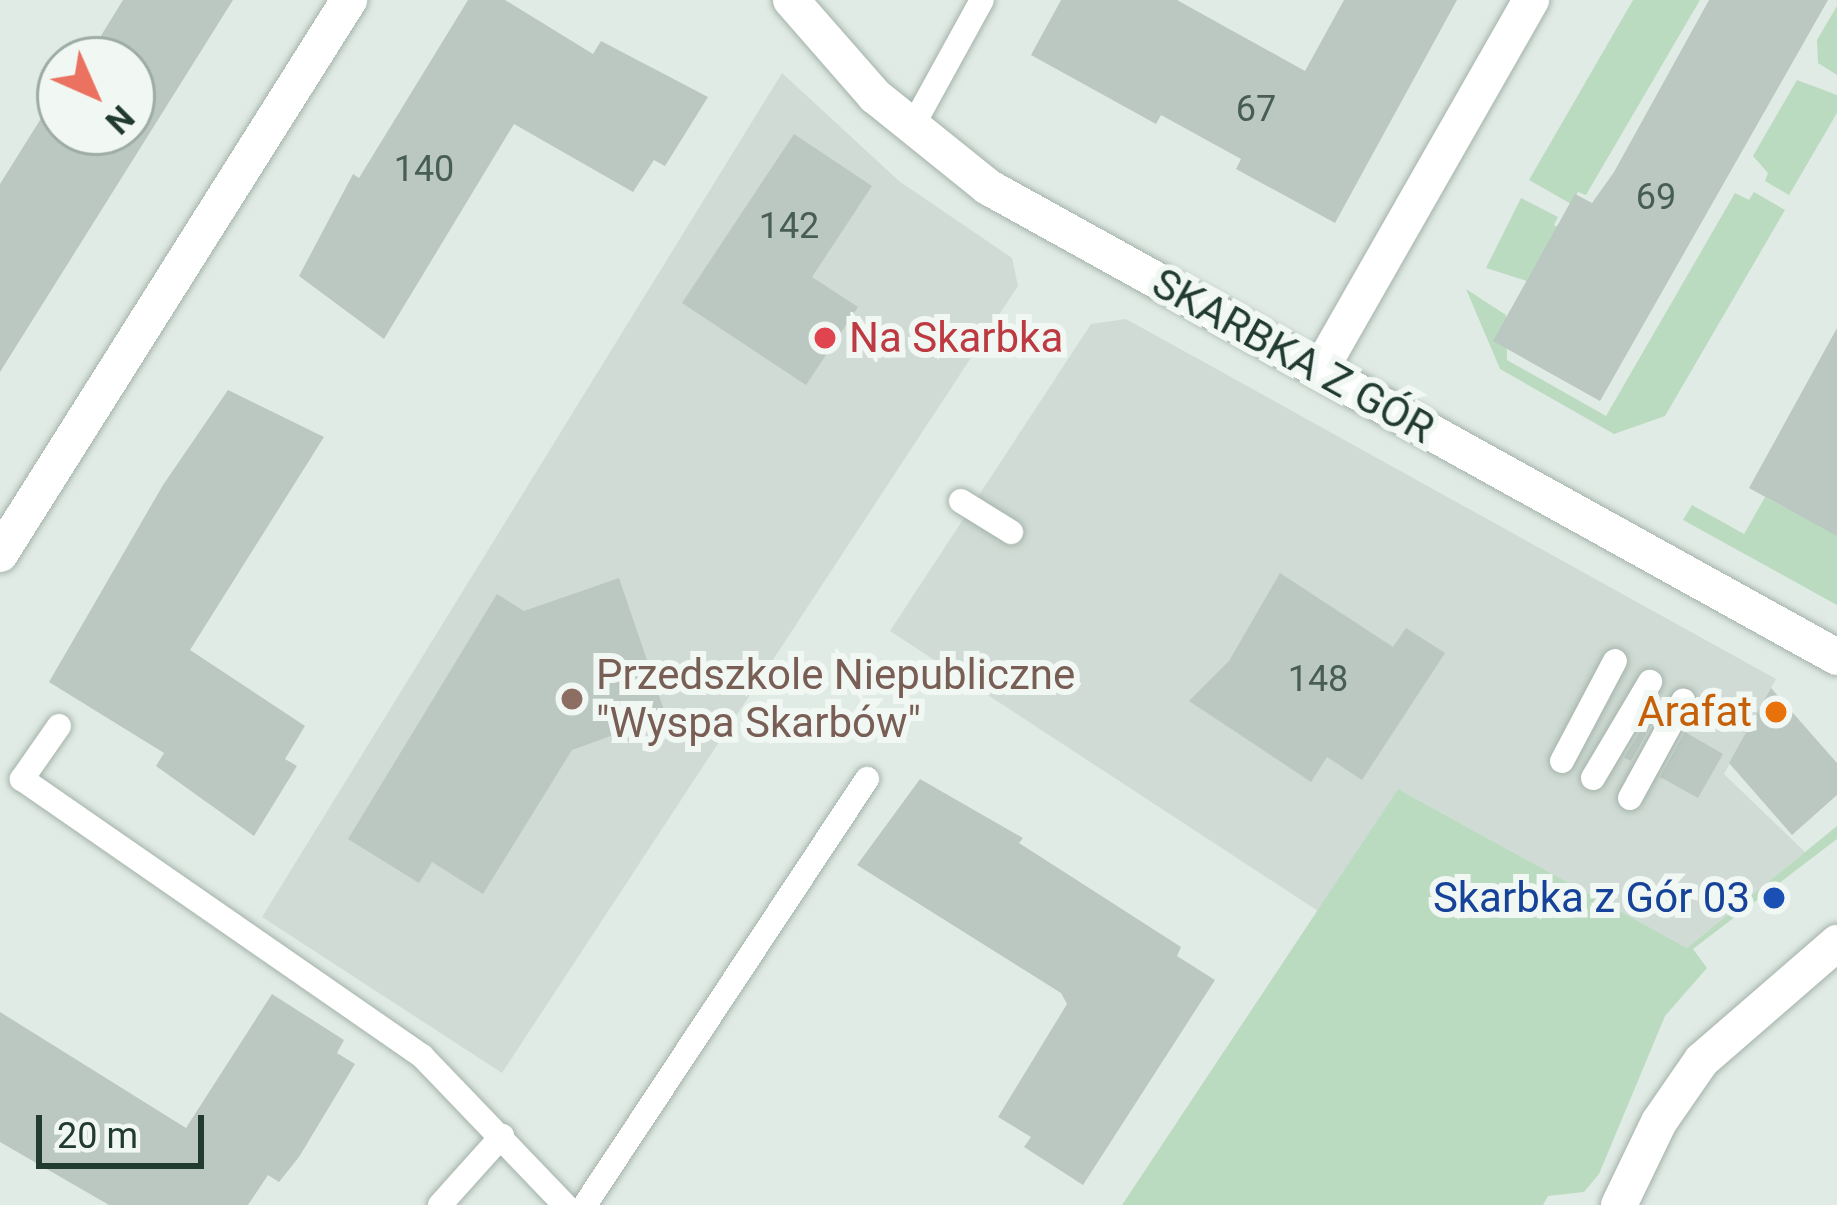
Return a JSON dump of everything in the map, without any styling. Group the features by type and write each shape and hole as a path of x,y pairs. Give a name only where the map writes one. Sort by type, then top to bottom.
{"street":[{"path":"0,554 349,0"},
{"name":"SKARBKA Z GÓR","path":"791,0 910,129 988,187 1837,657"},
{"path":"1320,370 1532,0"},
{"path":"1618,1205 1659,1122 1702,1060 1837,944"}],"lane":[{"path":"910,129 982,0"},
{"path":"961,501 1012,532"},
{"path":"1562,761 1615,662"},
{"path":"1593,778 1650,682"},
{"path":"1630,798 1683,701"},
{"path":"59,726 22,779 422,1056 565,1205"},
{"path":"585,1205 867,779"},
{"path":"440,1205 502,1136"}],"shaded area":[{"name":"Przedszkole Niepubliczne \"Wyspa Skarbów\"","path":"782,73 899,181 1012,258 1018,286 502,1073 262,917"},
{"path":"1126,319 1776,679 1724,774 1805,852 1687,948 1398,789 1318,911 890,631 1091,324"}],"green space":[{"path":"1633,0 1700,0 1586,195 1578,192 1571,204 1529,180"},
{"path":"1837,6 1837,75 1818,63 1817,40"},
{"path":"1797,80 1837,95 1837,113 1789,195 1765,181 1768,173 1753,156"},
{"path":"1754,192 1785,210 1665,416 1614,434 1500,369 1466,289 1506,315 1507,360 1606,416 1735,193 1749,200"},
{"path":"1521,198 1558,217 1554,225 1563,230 1536,284 1486,268"},
{"path":"1765,497 1837,535 1837,605 1683,520 1692,505 1744,534"},
{"path":"1398,789 1687,948 1837,826 1837,839 1693,949 1707,968 1665,1016 1599,1174 1584,1192 1548,1196 1543,1205 1122,1205"}],"building":[{"path":"123,0 233,0 156,123 156,36 101,36"},
{"path":"468,0 505,0 593,54 601,41 708,97 665,166 654,160 633,192 514,124 384,339 299,276 353,174 359,178"},
{"path":"1061,0 1177,0 1305,71 1344,0 1457,0 1335,223 1236,169 1241,159 1161,115 1156,124 1031,55"},
{"path":"1709,0 1828,0 1600,401 1493,341 1575,194 1592,203 1614,172"},
{"path":"36,126 36,156 135,156 0,372 0,184"},
{"path":"794,134 872,186 812,277 858,307 806,385 682,303"},
{"path":"1837,328 1837,536 1749,488"},
{"path":"228,390 324,437 190,650 305,726 285,759 297,766 254,836 156,766 164,753 49,682 163,485"},
{"path":"1280,573 1393,647 1406,628 1445,653 1362,780 1327,757 1311,782 1189,701 1229,661"},
{"path":"619,578 666,716 572,750 483,894 432,862 419,883 348,839 497,594 524,611"},
{"path":"1771,688 1837,763 1837,795 1792,835 1729,763"},
{"path":"1651,713 1656,716 1631,761 1624,758"},
{"path":"1685,732 1723,754 1698,798 1660,777"},
{"path":"920,779 1023,838 1019,843 1181,947 1177,956 1215,980 1083,1185 1024,1147 1031,1137 998,1117 1067,1004 1061,993 857,865"},
{"path":"272,994 344,1040 337,1053 355,1064 299,1157 279,1182 268,1175 248,1205 109,1205 0,1142 0,1012 186,1128"}],"place":[{"name":"Na Skarbka","path":"825,338"},
{"name":"Przedszkole Niepubliczne \"Wyspa Skarbów\"","path":"572,699"},
{"name":"Arafat","path":"1776,712"},
{"name":"Skarbka z Gór 03","path":"1774,898"}]}
